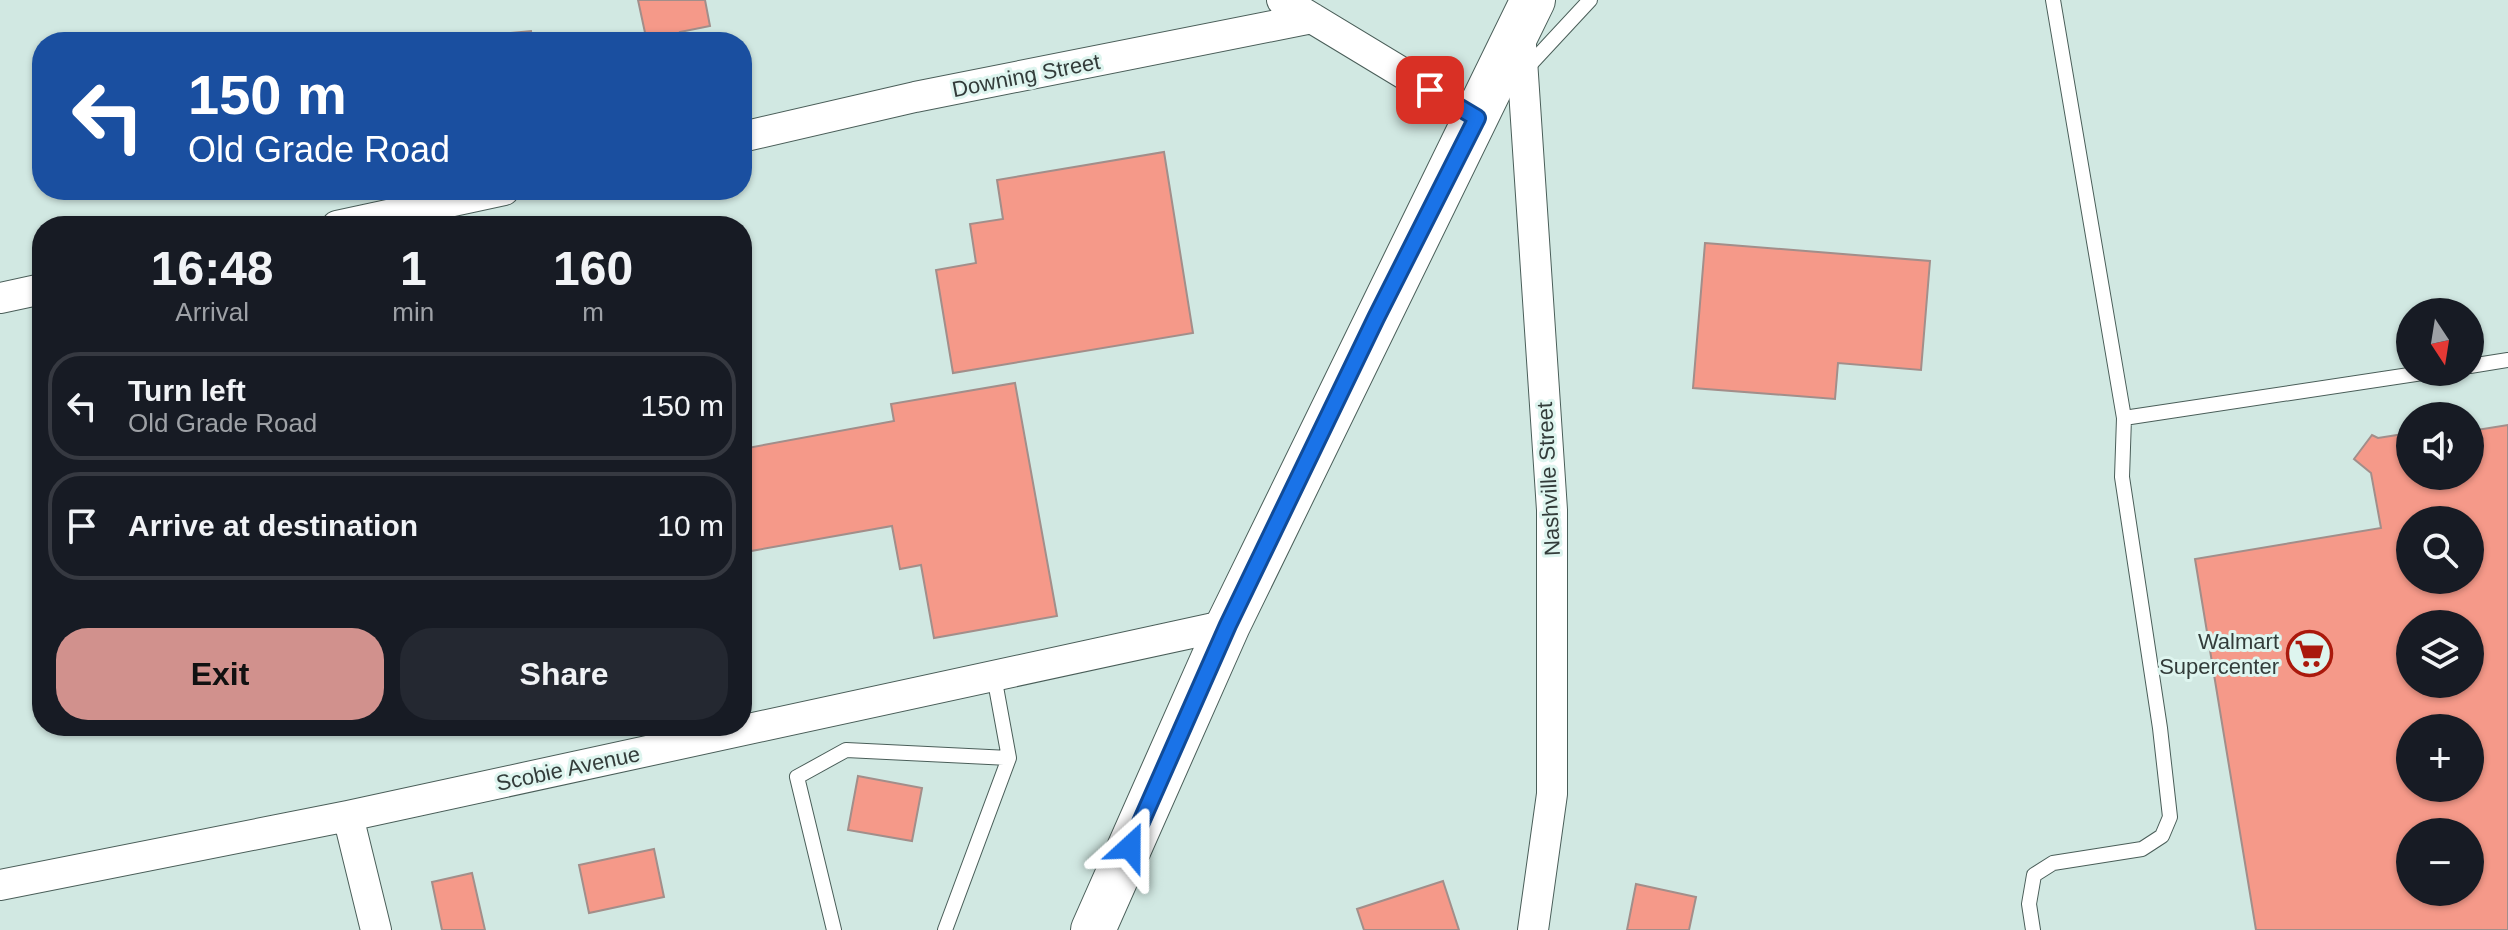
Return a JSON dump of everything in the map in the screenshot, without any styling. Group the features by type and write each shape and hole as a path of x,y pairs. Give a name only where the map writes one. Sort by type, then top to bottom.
{"main road":[{"path":"1093,930 1228,625 1526,14"}],"street":[{"path":"1282,0 1477,118"},
{"name":"Nashville Street","path":"1526,14 1524,71 1552,510 1552,794 1533,930"},
{"name":"Downing Street","path":"752,135 930,94 1312,18"},
{"path":"383,216 458,200"},
{"path":"0,298 32,291"},
{"name":"Scobie Avenue","path":"752,728 1228,625"},
{"name":"Scobie Avenue","path":"0,885 348,816 717,736"},
{"path":"348,816 376,930"}],"lane":[{"path":"1477,118 1590,0"},
{"path":"2033,930 2029,904 2034,875 2053,863 2142,849 2162,836 2170,817 2160,728 2122,477 2124,418 2053,0"},
{"path":"2484,364 2508,360"},
{"path":"2124,418 2396,377"},
{"path":"945,930 1009,758 994,676"},
{"path":"834,930 797,777 846,750 1009,758"}],"building":[{"path":"638,0 705,0 710,26 680,32 645,32"},
{"path":"1164,152 1193,333 953,373 936,270 976,263 970,224 1003,219 997,180"},
{"path":"1705,243 1930,261 1921,370 1838,363 1835,399 1693,388"},
{"path":"1015,383 1057,616 934,638 921,565 900,569 892,526 752,551 752,447 894,421 891,404"},
{"name":"Walmart Supercenter","path":"2508,425 2508,930 2256,930 2195,559 2381,528 2371,473 2354,459 2372,435 2378,438 2396,435 2396,490 2484,490 2484,429"},
{"path":"858,776 922,788 912,841 848,830"},
{"path":"654,849 664,897 589,913 579,865"},
{"path":"472,873 485,930 442,930 432,882"},
{"path":"1443,881 1459,930 1364,930 1357,909"},
{"path":"1636,884 1696,897 1689,930 1627,930"}],"place":[{"name":"Walmart Supercenter","path":"2310,654"}],"route":[{"path":"1130,847 1228,625 1376,318 1477,118 1430,90"}]}
